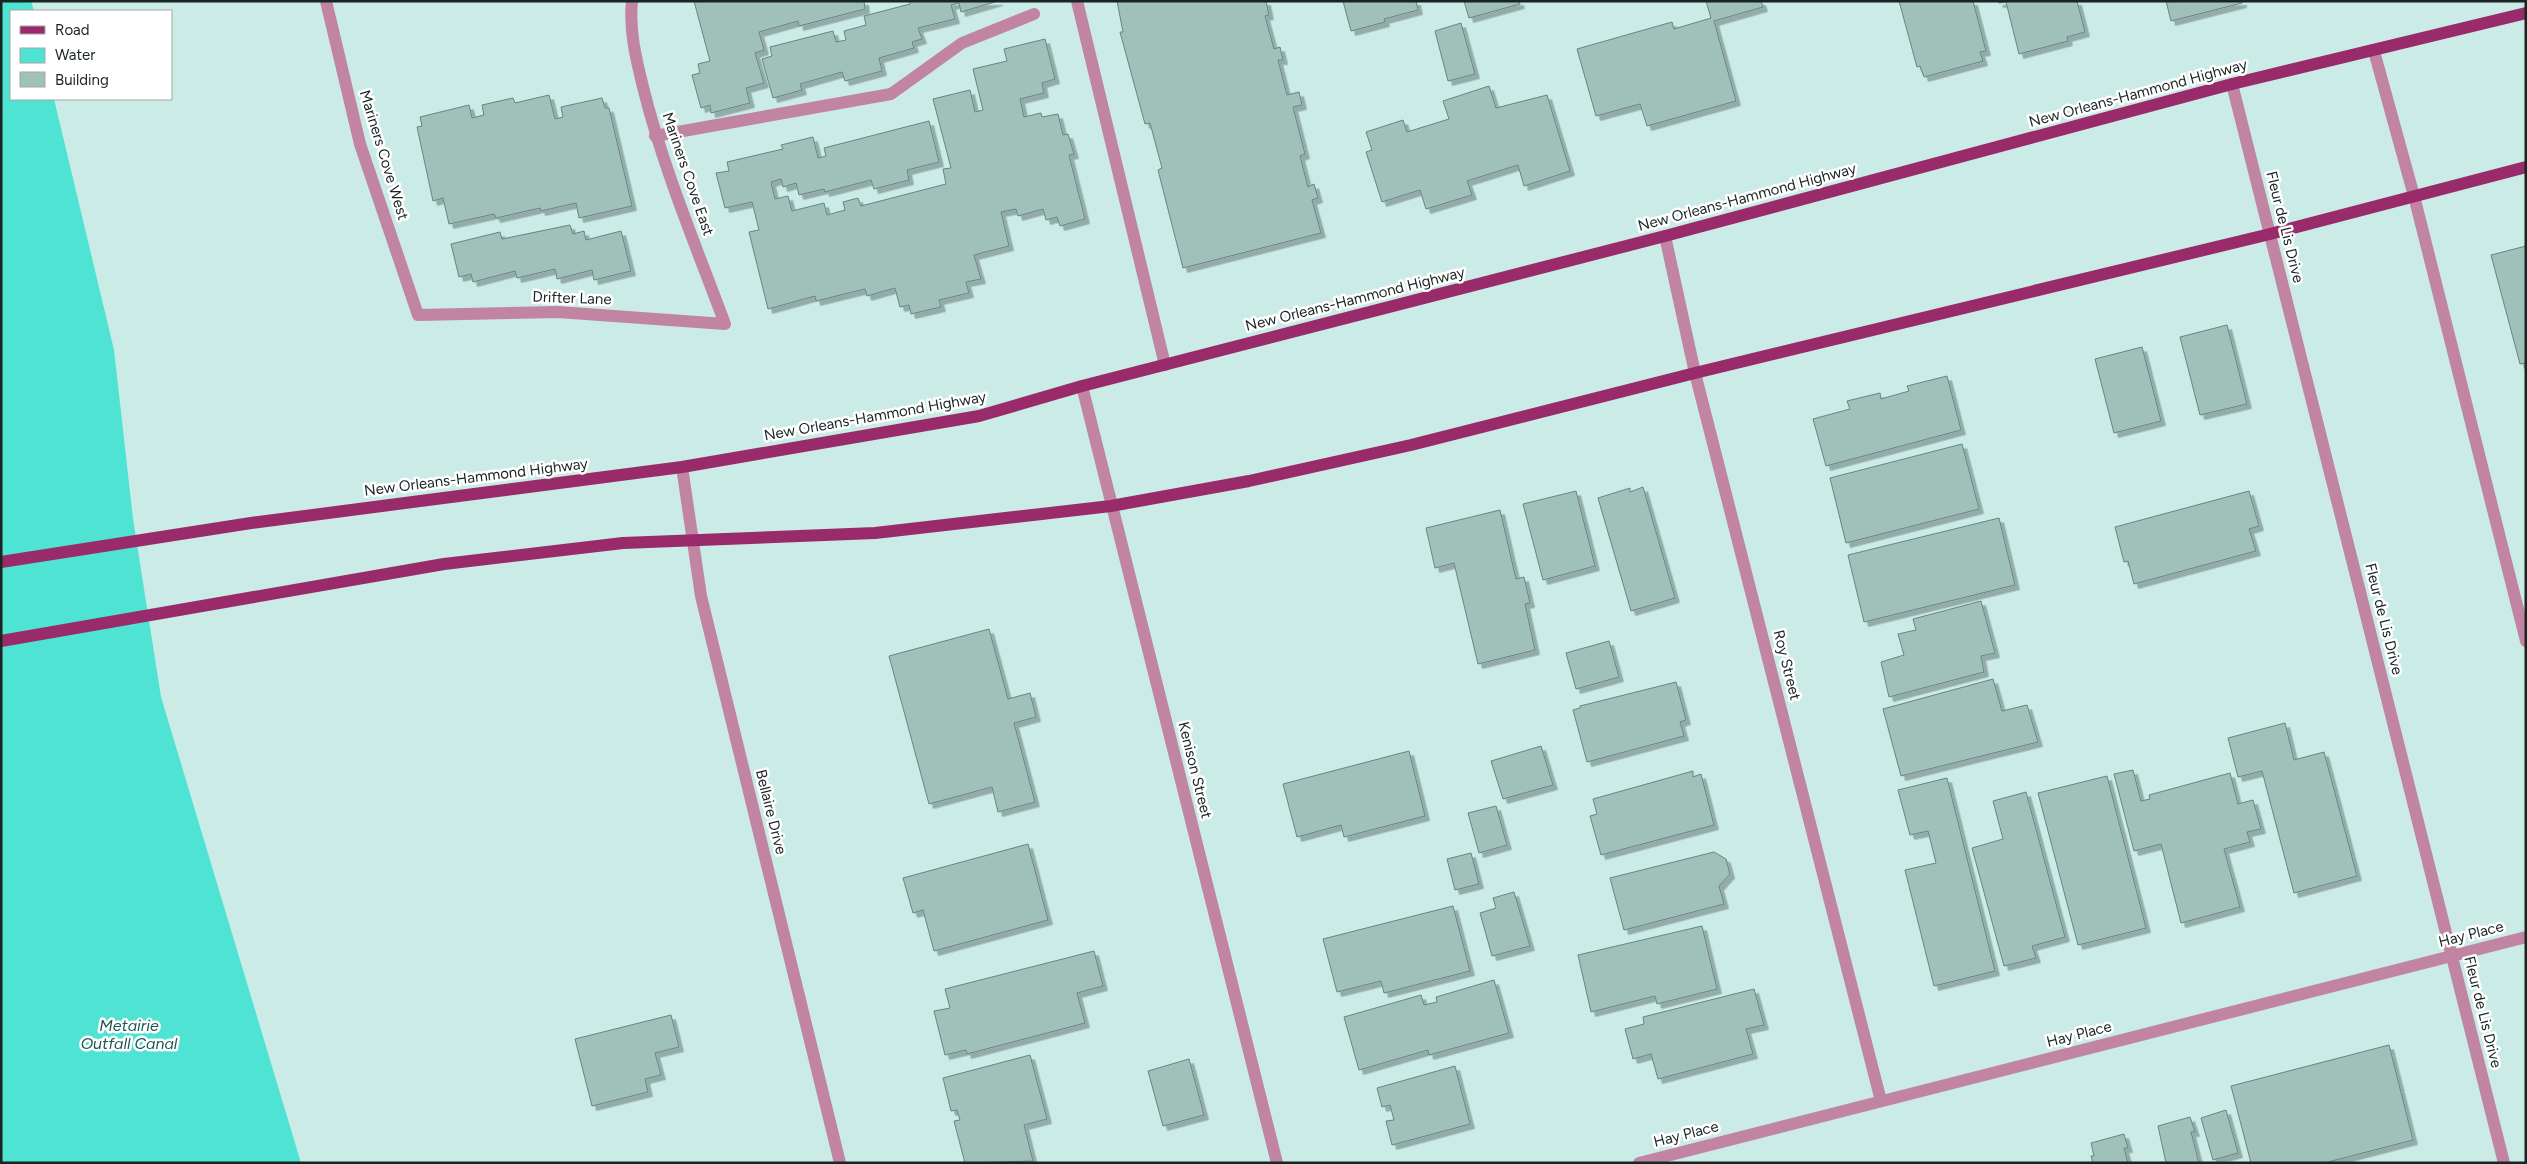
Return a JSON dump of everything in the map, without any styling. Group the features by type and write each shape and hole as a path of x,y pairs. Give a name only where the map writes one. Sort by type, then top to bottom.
{"main road":[{"name":"New Orleans-Hammond Highway","path":"1,562 175,534 682,467 979,416 1082,386 1665,236 2232,84 2526,13"},
{"path":"1,641 444,564 623,543 875,533 1112,506 1249,481 1411,445 1695,373 2270,234 2526,167"}],"street":[{"name":"Mariners Cove West","path":"326,1 360,144 418,315"},
{"name":"Mariners Cove East","path":"632,1 630,20 633,43 655,136 725,324"},
{"path":"1077,1 1165,365"},
{"path":"655,136 891,94 962,43 1034,14"},
{"path":"2374,51 2414,196 2526,641"},
{"name":"Fleur de Lis Drive","path":"2232,84 2504,1163"},
{"name":"Roy Street","path":"1665,236 1695,373 1881,1101"},
{"name":"Drifter Lane","path":"418,315 558,312 725,324"},
{"name":"Kenison Street","path":"1082,386 1277,1163"},
{"name":"Bellaire Drive","path":"682,467 701,596 840,1163"},
{"name":"Hay Place","path":"1639,1163 2526,937"}],"water":[{"name":"Metairie Outfall Canal","path":"1,1 31,1 34,10 10,10 10,100 54,100 114,350 133,519 161,697 301,1163 1,1163"}],"building":[{"path":"694,1 864,1 865,9 799,26 798,21 759,32 764,50 755,53 764,83 746,88 750,103 711,113 710,105 701,108 692,75 700,73 698,64 710,61"},
{"path":"910,1 998,1 961,12 959,3 951,5 955,19 918,28 922,39 912,42 914,48 879,58 882,71 845,81 842,72 800,84 802,90 773,98 762,59 772,56 770,47 833,31 836,42 846,40 844,31 866,25 864,16 910,4"},
{"path":"1117,1 1266,1 1269,15 1265,16 1274,49 1280,47 1283,60 1278,60 1287,95 1299,92 1302,105 1293,107 1305,154 1300,156 1308,187 1314,184 1318,198 1312,200 1321,233 1183,268 1158,170 1162,168 1150,123 1145,124 1120,32 1123,32"},
{"path":"1343,1 1416,1 1418,10 1384,19 1385,22 1351,31"},
{"path":"1464,1 1519,1 1520,4 1469,18"},
{"path":"1706,1 1761,1 1763,7 1714,21 1736,101 1647,126 1640,104 1596,116 1577,49 1672,22 1674,29 1711,18"},
{"path":"1899,1 1973,1 1986,51 1980,52 1983,61 1924,77 1920,66 1917,67"},
{"path":"1998,1 2077,1 2085,32 2067,37 2068,41 2019,54 2006,2 1999,3"},
{"path":"2166,1 2242,1 2242,3 2171,21"},
{"path":"1461,23 1475,74 1448,81 1435,31"},
{"path":"1045,39 1055,79 1042,83 1044,93 1020,99 1024,117 1041,113 1042,117 1058,114 1063,135 1068,134 1074,154 1069,155 1085,219 1060,226 1057,217 1046,220 1043,209 1018,216 1016,209 1001,212 1009,246 974,255 981,279 966,282 969,293 939,300 941,307 911,314 909,305 900,307 895,288 867,296 865,289 816,301 815,296 768,309 749,232 759,230 752,202 725,208 716,173 729,171 727,162 783,149 781,145 813,137 818,158 826,156 824,148 929,121 939,162 907,170 909,180 874,189 871,180 825,192 824,189 799,195 796,183 783,187 781,179 771,182 775,199 788,196 792,211 824,203 827,215 845,210 843,202 858,198 861,206 946,184 943,169 951,168 933,99 970,90 975,112 983,110 973,69 1007,61 1004,49"},
{"path":"1489,86 1496,108 1547,95 1570,171 1524,186 1518,165 1467,181 1472,195 1426,209 1420,190 1382,202 1366,152 1372,150 1366,132 1403,120 1407,132 1449,119 1443,101"},
{"path":"549,95 555,119 563,117 561,107 602,98 605,108 609,108 632,206 579,218 576,203 541,211 540,208 496,218 494,214 449,224 443,198 433,201 417,127 422,126 420,117 469,105 472,118 484,115 482,105 513,98 515,103"},
{"path":"570,225 573,234 584,231 586,240 621,231 631,271 594,280 592,270 557,279 555,269 517,278 515,271 473,282 471,274 459,277 451,244 500,232 502,239"},
{"path":"2526,246 2526,363 2520,364 2491,255"},
{"path":"2227,325 2247,404 2200,415 2180,337"},
{"path":"2142,347 2161,421 2114,433 2095,359"},
{"path":"1947,376 1961,430 1826,466 1813,419 1850,409 1847,401 1880,393 1881,399 1909,391 1907,386"},
{"path":"1962,444 1979,509 1846,543 1830,478"},
{"path":"1643,487 1675,598 1631,611 1598,498 1630,488 1630,492"},
{"path":"1576,491 1595,566 1543,580 1523,504"},
{"path":"2249,491 2259,526 2249,529 2256,551 2134,584 2128,561 2124,562 2115,527"},
{"path":"1500,510 1516,579 1524,577 1530,603 1525,604 1535,650 1478,664 1454,563 1435,568 1426,528"},
{"path":"1999,518 2015,585 1864,622 1848,555"},
{"path":"1981,601 1995,653 1981,656 1984,672 1889,697 1881,662 1904,655 1898,634 1916,630 1913,619"},
{"path":"989,629 1008,699 1030,693 1036,717 1014,723 1035,802 998,812 992,787 929,804 889,656"},
{"path":"1609,641 1619,677 1576,689 1566,653"},
{"path":"1993,679 2002,711 2027,705 2038,742 1901,776 1883,709"},
{"path":"1676,682 1686,720 1680,722 1684,736 1587,762 1573,710 1580,708 1580,706"},
{"path":"2285,723 2294,760 2324,752 2357,876 2294,893 2262,771 2238,777 2228,738"},
{"path":"1541,746 1553,785 1503,799 1491,761"},
{"path":"1409,751 1425,816 1344,837 1341,825 1297,837 1283,784"},
{"path":"2133,770 2141,801 2150,799 2149,795 2230,773 2238,804 2253,800 2261,829 2247,832 2250,842 2224,849 2240,907 2181,923 2161,844 2134,851 2114,774"},
{"path":"1693,771 1693,777 1701,774 1714,825 1601,855 1590,816 1597,814 1593,799"},
{"path":"2107,776 2146,928 2078,945 2038,793"},
{"path":"1947,778 1995,971 1934,986 1905,870 1936,863 1928,831 1910,835 1898,790"},
{"path":"2026,792 2065,937 2032,946 2036,958 2004,966 1972,848 2003,839 1993,801"},
{"path":"1496,806 1507,845 1479,853 1468,813"},
{"path":"1028,844 1048,920 934,951 923,910 913,913 903,878"},
{"path":"1714,852 1726,859 1730,874 1719,886 1724,904 1624,930 1610,878"},
{"path":"1471,853 1479,884 1455,890 1447,859"},
{"path":"1514,892 1530,946 1492,956 1480,913 1496,908 1493,898"},
{"path":"1453,906 1470,971 1384,993 1381,981 1337,992 1323,939"},
{"path":"1702,926 1717,989 1657,1004 1655,996 1591,1012 1578,955"},
{"path":"1094,951 1103,986 1077,993 1085,1023 967,1054 966,1050 945,1055 934,1011 950,1008 945,989"},
{"path":"1494,980 1509,1033 1429,1055 1428,1050 1359,1070 1344,1017 1421,995 1424,1005 1437,1002 1436,997"},
{"path":"1754,989 1764,1025 1746,1029 1753,1054 1658,1079 1651,1054 1633,1059 1625,1029 1644,1024 1643,1017"},
{"path":"671,1015 679,1047 655,1053 661,1075 645,1079 648,1092 592,1106 575,1039"},
{"path":"2389,1045 2413,1140 2324,1163 2251,1163 2231,1086"},
{"path":"1030,1055 1047,1119 1024,1125 1033,1161 965,1163 954,1121 960,1120 957,1110 951,1111 943,1078"},
{"path":"1189,1059 1204,1115 1163,1126 1148,1071"},
{"path":"1455,1066 1470,1124 1392,1145 1386,1121 1394,1120 1390,1105 1382,1107 1377,1088"},
{"path":"2226,1110 2238,1153 2213,1160 2201,1118"},
{"path":"2190,1117 2195,1132 2191,1132 2199,1163 2166,1163 2158,1126"},
{"path":"2124,1134 2128,1148 2124,1148 2128,1163 2093,1163 2091,1156 2094,1156 2091,1143"}]}
